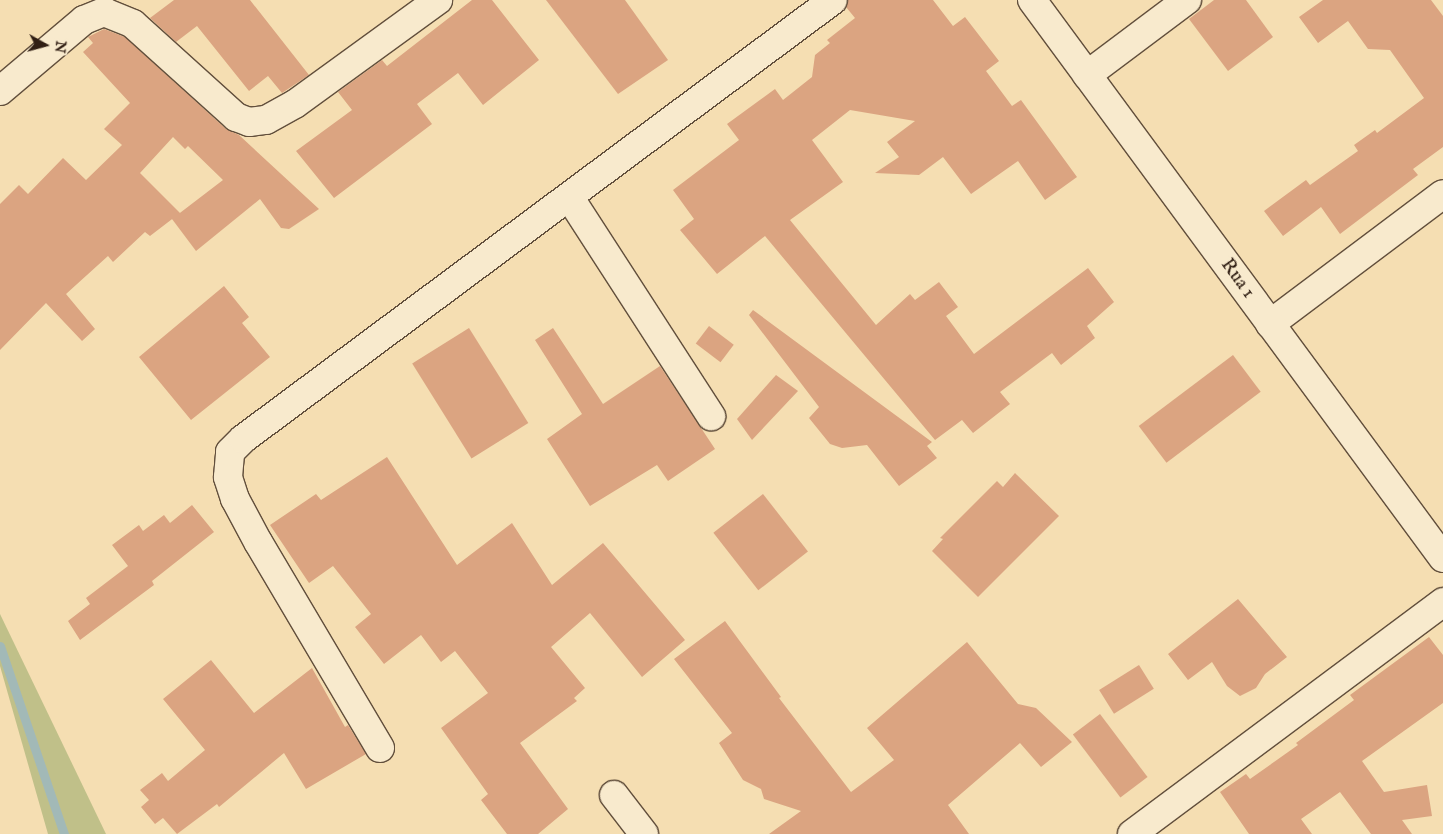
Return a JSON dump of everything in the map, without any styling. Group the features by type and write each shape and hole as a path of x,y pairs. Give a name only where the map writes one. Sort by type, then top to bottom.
{"street":[{"path":"0,91 84,20 104,12 133,24 236,117 249,122 266,120 295,104 438,0"},
{"path":"380,748 254,535 231,488 228,459 243,438 570,198 832,0"},
{"name":"Rua 1","path":"1032,0 1443,558"},
{"path":"1087,75 1187,0"},
{"path":"1270,324 1443,194"},
{"path":"570,198 711,416"},
{"path":"1132,834 1443,602"},
{"path":"614,795 644,834"}],"green space":[{"path":"0,614 106,834 48,834 0,666"}],"building":[{"path":"174,0 250,0 309,75 282,93 268,76 249,91 197,26 176,42 150,18"},
{"path":"472,0 492,0 539,60 483,105 458,73 417,104 432,124 334,198 296,151 352,110 338,92 382,60 387,66"},
{"path":"546,0 625,0 668,60 618,94"},
{"path":"848,0 933,0 953,26 965,17 999,61 986,71 1012,106 1021,100 1077,177 1045,200 1018,161 971,194 943,157 919,175 875,173 899,157 887,142 915,121 850,110 812,140 843,182 790,220 876,325 910,294 915,300 939,282 958,307 946,316 974,354 1088,268 1114,302 1087,326 1095,338 1061,365 1052,353 1000,392 1010,404 973,433 962,420 935,440 765,236 717,274 680,230 694,219 673,190 739,140 727,124 775,89 783,100 812,77 815,55 830,43 827,40 855,18 846,7"},
{"path":"1214,0 1246,0 1273,37 1228,71 1189,19"},
{"path":"1323,0 1431,0 1443,16 1443,147 1413,169 1418,175 1340,234 1321,207 1283,236 1264,211 1306,180 1310,185 1358,151 1354,145 1375,130 1377,133 1424,98 1390,50 1368,49 1348,21 1318,43 1299,17"},
{"path":"104,29 125,37 226,129 239,135 319,209 289,229 281,228 260,199 196,251 172,219 150,236 145,232 113,262 108,256 66,294 95,329 82,341 46,303 0,350 0,204 19,185 28,194 63,158 86,180 122,145 104,129 130,103 83,52 93,43 88,37","holes":["173,137 185,149 188,146 223,180 180,213 140,173"]},
{"path":"224,286 249,317 242,323 270,357 191,420 139,357"},
{"path":"753,310 932,442 927,446 937,458 899,486 867,445 842,448 830,444 809,418 819,407 749,315"},
{"path":"709,326 734,345 721,362 696,344"},
{"path":"469,328 528,423 472,458 412,364"},
{"path":"553,328 603,404 660,366 715,449 668,481 657,465 590,506 547,439 582,414 535,340"},
{"path":"1233,355 1261,392 1166,463 1139,426"},
{"path":"776,375 798,391 752,440 737,419"},
{"path":"387,457 457,565 512,523 552,585 603,543 685,640 642,677 590,613 551,647 585,688 574,698 577,701 520,743 568,809 538,834 507,834 481,800 488,794 441,728 488,693 455,651 441,662 421,635 384,664 355,627 371,614 333,566 309,583 270,525 316,494 321,500"},
{"path":"1015,473 1059,516 978,597 932,551 943,539 940,538 997,481 1003,487"},
{"path":"763,494 808,552 758,590 713,533"},
{"path":"192,505 214,532 152,581 154,585 80,640 68,621 90,604 86,598 128,566 112,545 139,525 143,531 164,515 170,523"},
{"path":"1238,599 1287,657 1265,674 1256,688 1240,696 1227,686 1212,662 1188,680 1168,654"},
{"path":"725,621 781,697 779,698 851,792 894,760 867,728 967,642 1018,704 1036,708 1072,742 1041,767 1020,743 948,805 969,834 769,834 801,811 764,799 761,789 743,780 719,743 732,733 674,659"},
{"path":"1429,637 1443,655 1443,703 1362,761 1384,792 1427,785 1432,816 1402,820 1412,834 1371,834 1340,792 1301,819 1312,834 1249,834 1220,792 1246,774 1250,779 1298,745 1296,743 1354,700 1350,695"},
{"path":"211,660 254,713 312,668 345,727 348,725 366,754 306,789 284,753 219,807 217,804 177,834 163,818 155,824 141,807 149,800 140,790 162,773 168,781 205,750 163,699"},
{"path":"1139,665 1154,689 1114,714 1099,690"},
{"path":"1100,714 1148,777 1120,798 1073,734"}],"waterway":[{"path":"0,646 64,834"}]}
